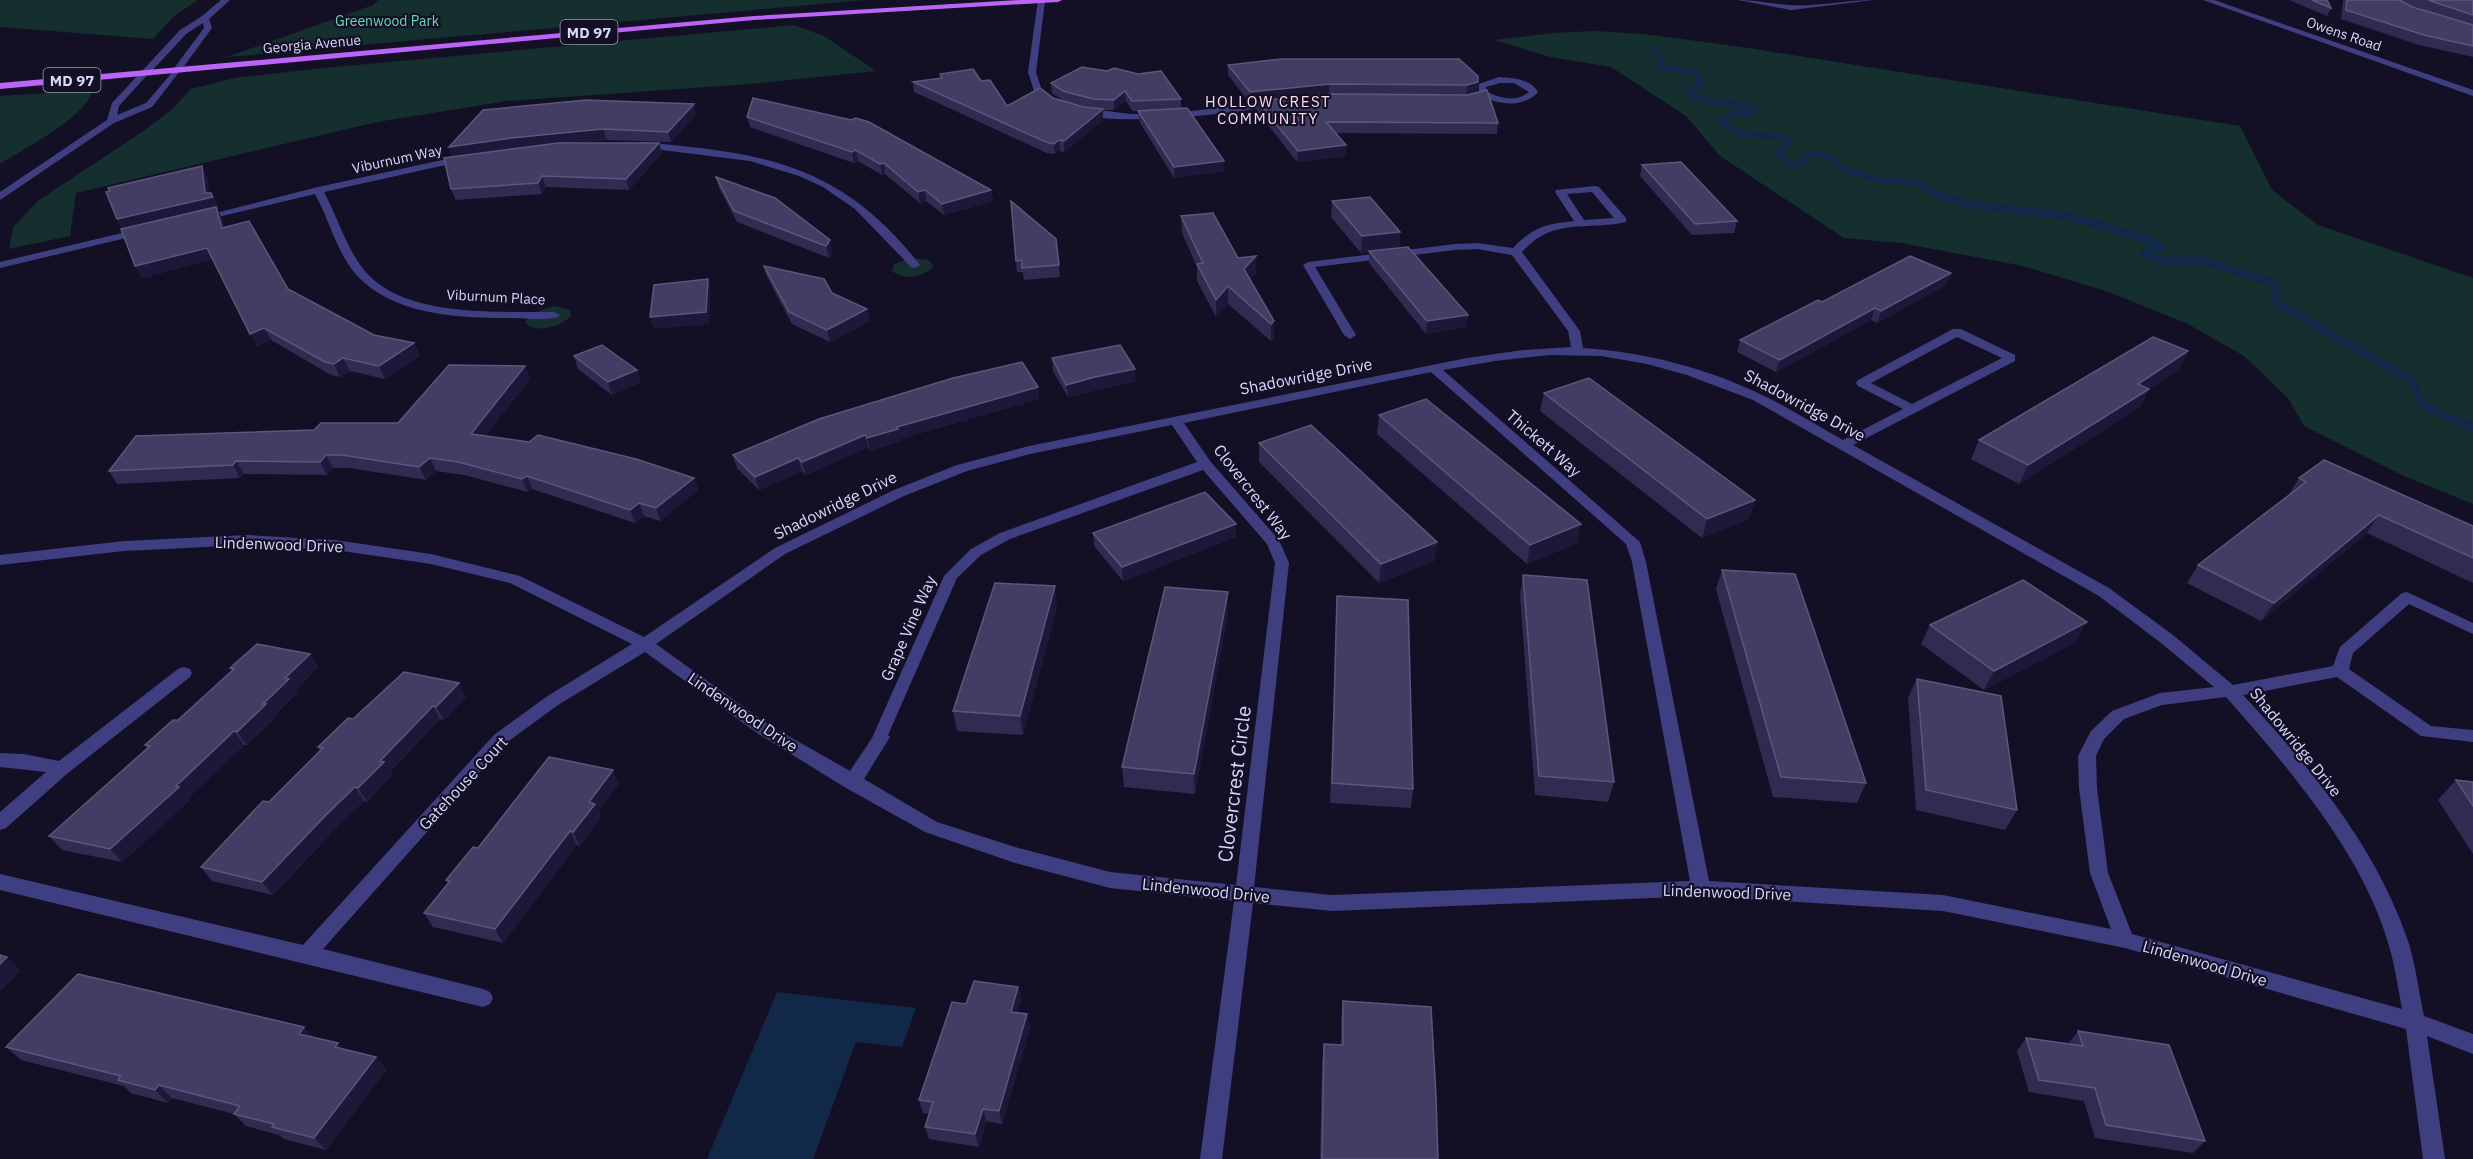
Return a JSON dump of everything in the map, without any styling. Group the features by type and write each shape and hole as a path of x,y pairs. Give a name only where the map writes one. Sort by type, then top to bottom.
{"main road":[{"name":"Georgia Avenue","path":"0,86 754,18 1058,0"}],"street":[{"path":"111,121 115,105 183,32 205,18 226,0"},
{"path":"1742,0 1791,8 1870,0"},
{"name":"Owens Road","path":"2207,0 2473,93"},
{"path":"1041,1 1032,72 1037,89 1060,105"},
{"path":"0,197 111,121 149,105 208,28 205,18"},
{"path":"1476,97 1486,95 1502,100 1520,100 1534,92 1523,83 1499,80 1482,86 1480,89 1486,95"},
{"path":"1076,110 1119,117 1142,117 1285,102"},
{"path":"633,144 697,150 762,161 812,177 850,201 915,265"},
{"name":"Viburnum Way","path":"191,220 481,155"},
{"path":"1516,252 1533,234 1548,228 1582,225 1622,220 1595,189 1560,192 1582,225"},
{"name":"Viburnum Place","path":"318,190 358,271 380,290 415,306 458,313 554,315"},
{"path":"0,265 157,228"},
{"path":"1350,334 1308,265 1477,246 1516,252 1574,331 1578,351"},
{"path":"1843,446 1914,410 2011,358 1957,332 1862,383 1914,410"},
{"name":"Shadowridge Drive","path":"645,644 780,551 899,493 962,468 1029,450 1522,352 1578,351 1619,355 1682,369 1720,381 1757,397 2104,592 2167,639 2230,691 2279,745 2327,808 2373,881 2399,945 2415,1022 2434,1159"},
{"name":"Thickett Way","path":"1434,369 1633,542 1639,562 1701,888"},
{"name":"Clovercrest Way","path":"1176,421 1205,464 1274,543 1282,563 1279,592"},
{"name":"Grape Vine Way","path":"852,783 881,737 879,736 951,576 976,552 1005,536 1205,464"},
{"name":"Lindenwood Drive","path":"0,560 124,546 224,541 335,545 431,559 515,579 645,644 763,729 931,827 1015,855 1110,880 1332,903 1701,888 1943,903 2125,940 2415,1022 2473,1044"},
{"name":"Clovercrest Circle","path":"1211,1159 1279,592"},
{"path":"2340,671 2346,651 2407,597 2473,629"},
{"name":"Gatehouse Court","path":"307,954 500,739 552,701 645,644"},
{"path":"2125,940 2099,873 2088,788 2087,756 2097,735 2118,715 2160,699 2230,691 2340,671 2427,732 2473,736"},
{"path":"0,823 62,768 184,673"},
{"path":"0,760 24,761 62,768"},
{"path":"0,882 483,998"}],"green space":[{"path":"0,0 198,0 174,16 153,39 0,27"},
{"name":"Greenwood Park","path":"378,0 865,0 227,57 373,5"},
{"path":"794,25 824,36 876,71 750,84 507,101 377,122 76,193 70,236 9,249 13,227 39,200 145,130 171,110 191,89 235,78 323,68"},
{"path":"1595,31 1644,34 1742,47 2240,126 2272,190 2318,225 2473,278 2473,504 2404,476 2304,426 2288,398 2244,356 2188,324 2109,292 2023,266 1901,243 1844,238 1720,156 1686,116 1611,67 1550,57 1495,40 1552,33"},
{"path":"93,90 79,111 67,121 0,164 0,96"},
{"path":"911,258 928,260 933,265 932,268 912,277 901,276 892,271 894,264"},
{"path":"554,306 570,310 571,316 549,328 536,328 525,323 530,314"}],"water":[{"path":"777,992 916,1008 902,1047 856,1042 813,1159 707,1159"}],"building":[{"path":"2312,0 2327,0 2331,8"},
{"path":"2347,0 2399,0 2413,7 2473,25 2473,46 2424,35 2346,10"},
{"path":"2428,0 2473,0 2473,15"},
{"path":"1282,59 1459,59 1478,76 1478,82 1467,85 1330,84 1250,92 1228,65"},
{"path":"1082,67 1107,71 1114,68 1138,74 1161,71 1181,99 1132,101 1125,91 1114,100 1093,99 1063,91 1051,83"},
{"path":"973,69 981,81 990,80 1007,106 1040,88 1053,98 1084,107 1103,109 1064,141 1059,140 1054,144 913,82 942,78 940,74"},
{"path":"1487,90 1498,123 1326,122 1346,145 1298,151 1257,101 1332,94 1467,95"},
{"path":"753,98 869,122 991,190 942,204 925,190 918,192 884,163 880,164 856,150 852,152 747,117"},
{"path":"586,100 694,104 668,132 603,129 449,147 483,110"},
{"path":"1187,108 1224,161 1174,167 1138,111"},
{"path":"558,143 659,143 626,179 542,176 538,183 451,189 444,158"},
{"path":"1681,162 1737,221 1695,224 1642,165"},
{"path":"202,166 205,193 211,193 213,197 117,219 106,192 110,191 108,188"},
{"path":"716,177 775,198 830,240 826,246 734,211"},
{"path":"1370,197 1400,232 1362,236 1332,201"},
{"path":"1011,201 1056,239 1059,265 1022,268 1022,260 1016,261"},
{"path":"216,207 222,228 249,221 288,289 374,335 414,343 379,366 343,358 334,364 325,362 264,328 250,334 207,248 135,266 121,229"},
{"path":"1213,213 1238,258 1256,256 1244,269 1274,321 1271,324 1228,286 1216,300 1197,264 1203,263 1181,216"},
{"path":"1408,247 1468,315 1427,321 1369,251"},
{"path":"1910,256 1951,273 1881,311 1875,308 1780,360 1740,340 1818,300 1822,302"},
{"path":"764,266 824,279 832,293 867,309 827,330 789,312"},
{"path":"708,279 706,312 650,317 654,285"},
{"path":"2153,337 2188,351 2138,384 2149,389 2028,465 1979,440"},
{"path":"602,345 637,370 608,382 574,356"},
{"path":"1120,345 1135,369 1066,385 1052,358"},
{"path":"1022,362 1038,387 897,427 898,429 867,438 865,435 802,462 798,458 755,477 733,455 819,419 953,378"},
{"path":"449,365 525,366 471,434 529,442 538,435 636,459 694,478 656,508 639,503 630,510 527,476 522,479 458,462 430,458 419,467 342,455 326,455 320,462 236,461 233,465 109,471 136,436 314,430 321,423 398,423"},
{"path":"1589,378 1755,500 1707,519 1544,393"},
{"path":"1426,399 1581,524 1530,545 1379,415"},
{"path":"1311,425 1437,542 1381,564 1259,443"},
{"path":"2324,460 2473,526 2473,558 2379,515 2274,603 2198,565 2306,482 2299,478"},
{"path":"1205,492 1236,524 1122,567 1093,533"},
{"path":"1722,570 1795,574 1866,783 1781,777"},
{"path":"1523,575 1587,580 1614,782 1539,776"},
{"path":"2023,580 2087,622 1994,671 1930,625"},
{"path":"995,583 1055,586 1020,716 953,711"},
{"path":"1165,587 1228,592 1194,774 1122,767"},
{"path":"1337,596 1408,600 1413,789 1332,783"},
{"path":"257,644 310,654 285,678 289,679 263,704 266,704 237,732 234,731 176,786 179,787 110,849 49,836 150,746 145,745 173,720 178,720 234,669 230,668"},
{"path":"404,672 459,683 436,707 433,706 380,761 384,762 326,815 262,882 201,867 263,801 269,802 323,748 318,747 348,718 353,719"},
{"path":"1917,679 2001,696 2017,810 1926,790"},
{"path":"549,757 613,770 589,802 595,804 573,832 570,831 495,929 424,913 450,881 446,880 473,847 478,848"},
{"path":"2456,780 2473,782 2473,806"},
{"path":"0,955 7,957 0,964"},
{"path":"78,974 304,1027 299,1034 338,1043 335,1047 376,1057 314,1138 272,1127 274,1124 234,1114 240,1106 159,1085 155,1090 118,1080 121,1076 6,1047"},
{"path":"974,981 1018,987 1011,1012 1027,1014 999,1111 983,1109 975,1134 925,1127 933,1102 919,1100 952,1002 966,1004"},
{"path":"1343,1001 1431,1007 1438,1159 1322,1159 1324,1044 1343,1045"},
{"path":"2078,1031 2169,1045 2205,1141 2106,1125 2095,1088 2039,1080 2026,1038 2083,1046"}],"waterway":[{"path":"1652,48 1663,61 1658,67 1694,71 1702,85 1688,91 1693,95 1705,100 1732,103 1756,111 1750,114 1732,113 1720,122 1741,133 1790,139 1778,154 1788,164 1800,164 1809,154 1821,154 1834,159 1840,168 1878,180 1917,182 1922,185"},
{"path":"1919,184 1937,194 1974,205 2051,214 2090,222 2150,240 2162,246 2144,253 2152,258 2166,262 2194,260 2211,263 2274,283 2277,303 2413,381 2422,405 2472,427"},
{"path":"2469,425 2473,427"}],"district":[{"name":"HOLLOW CREST COMMUNITY","path":"1268,110"}]}
